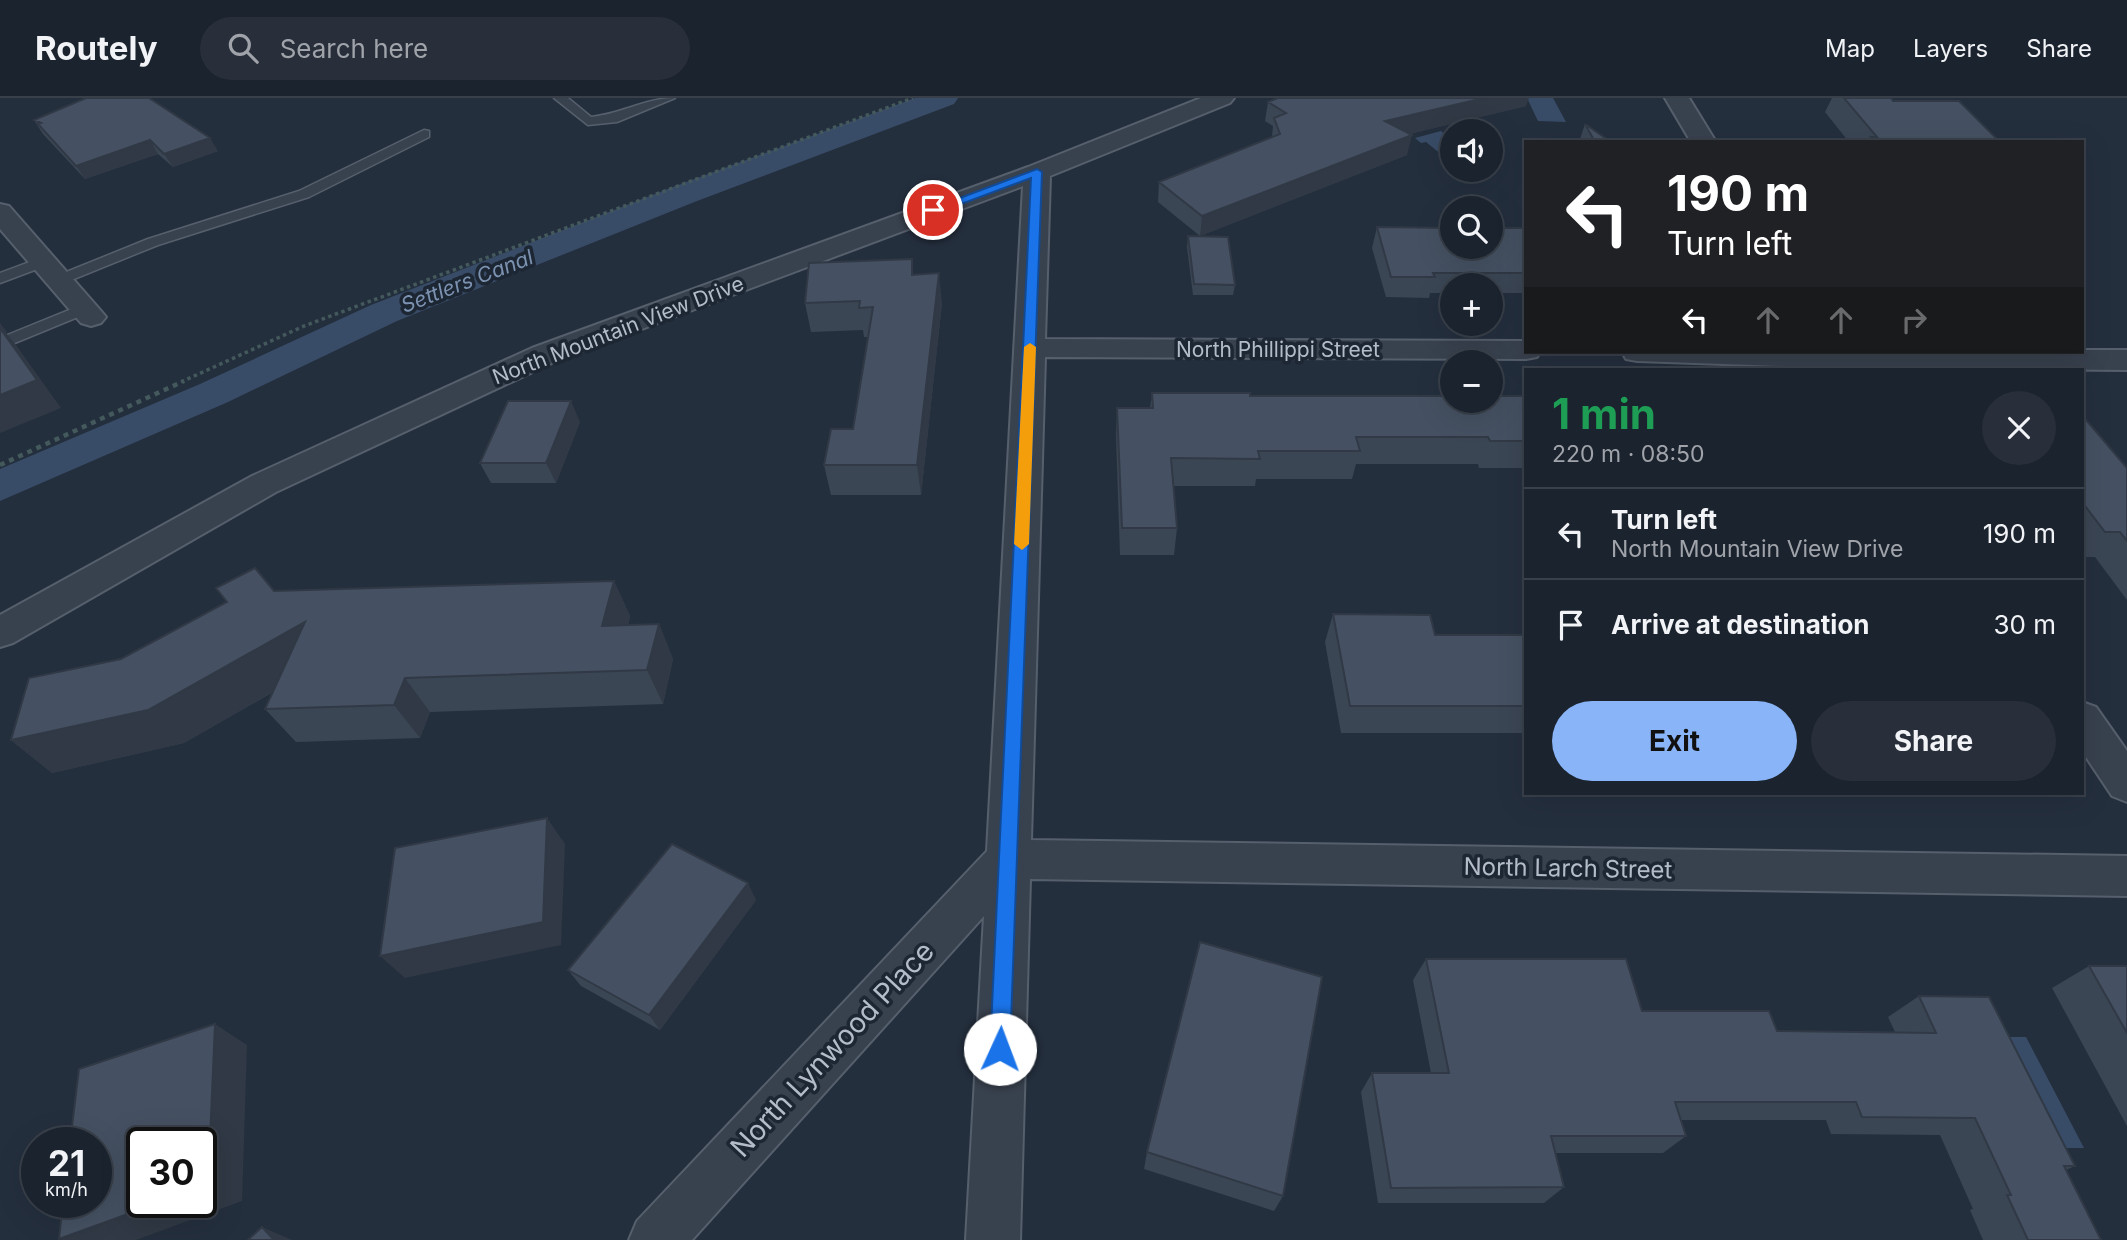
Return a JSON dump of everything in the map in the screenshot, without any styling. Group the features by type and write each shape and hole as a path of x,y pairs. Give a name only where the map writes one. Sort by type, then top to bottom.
{"street":[{"name":"North Mountain View Drive","path":"0,633 264,484 543,355 1037,172 1222,98"},
{"path":"1677,98 1703,140"},
{"path":"993,1240 1037,172"},
{"path":"0,212 87,313"},
{"name":"North Phillippi Street","path":"1030,348 1524,350"},
{"path":"1688,354 1843,360 2127,360"},
{"path":"2084,721 2127,784"},
{"name":"North Larch Street","path":"1008,859 2127,876"},
{"name":"North Lynwood Place","path":"656,1240 1008,859"}],"lane":[{"path":"560,98 588,121 612,119 669,98"},
{"path":"0,278 51,271 153,243 304,194 424,134"},
{"path":"0,344 87,313"}],"path":[{"path":"0,465 304,326 913,98"}],"water":[{"path":"1527,98 1553,98 1566,122 1538,121"},
{"path":"1440,131 1440,153 1426,142 1421,143 1415,138"},
{"path":"1984,1037 2026,1037 2084,1148 2040,1148"}],"building":[{"path":"86,98 149,98 210,138 164,154 150,140 76,166 38,124 41,123 34,120"},
{"path":"1278,98 1484,98 1385,121 1412,135 1202,216 1159,182 1280,134 1274,118 1286,113 1268,102"},
{"path":"1844,98 1959,101 1998,140 1873,140 1871,137 1877,137"},
{"path":"1585,124 1608,140 1594,140"},
{"path":"1377,227 1440,228 1440,259 1503,259 1503,228 1524,228 1524,273 1433,273 1435,277 1391,277"},
{"path":"1188,236 1228,237 1235,285 1194,284"},
{"path":"912,259 912,275 939,273 917,465 824,465 831,429 853,429 873,307 859,308 860,301 805,303 809,263"},
{"path":"0,328 37,380 0,395"},
{"path":"1152,393 1250,393 1250,396 1440,396 1440,413 1503,413 1503,396 1524,396 1524,441 1490,441 1488,437 1356,437 1360,451 1258,451 1260,459 1171,458 1177,528 1122,528 1117,408 1153,408"},
{"path":"508,401 571,401 546,463 480,463"},
{"path":"2084,417 2127,468 2127,541 2120,532 2105,532 2084,505"},
{"path":"255,568 274,591 614,581 602,626 659,624 647,670 405,678 394,705 265,709 305,622 148,710 11,740 29,678 121,659 227,602 216,588"},
{"path":"1333,614 1430,615 1435,635 1524,635 1524,706 1350,706"},
{"path":"547,818 543,922 380,956 395,848"},
{"path":"672,844 748,883 649,1015 568,970"},
{"path":"1200,942 1322,977 1283,1196 1147,1152"},
{"path":"1426,959 1626,959 1642,1011 1769,1011 1777,1031 1936,1033 1919,996 1989,997 2075,1166 2064,1166 2101,1240 2028,1240 2007,1195 2011,1195 1975,1118 1862,1117 1856,1102 1675,1102 1686,1136 1551,1136 1564,1187 1391,1188 1372,1073 1449,1073"},
{"path":"2089,966 2127,966 2127,1033"},
{"path":"215,1024 211,1127 126,1127 126,1215 59,1239 61,1218 112,1218 112,1127 72,1127 79,1069"},
{"path":"262,1227 274,1240 248,1240"}],"waterway":[{"name":"Settlers Canal","path":"0,486 214,393 384,313 685,194 943,98"}],"slow traffic":[{"path":"1022,544 1030,347"}],"route":[{"path":"933,210 1037,172 1000,1049"}]}
